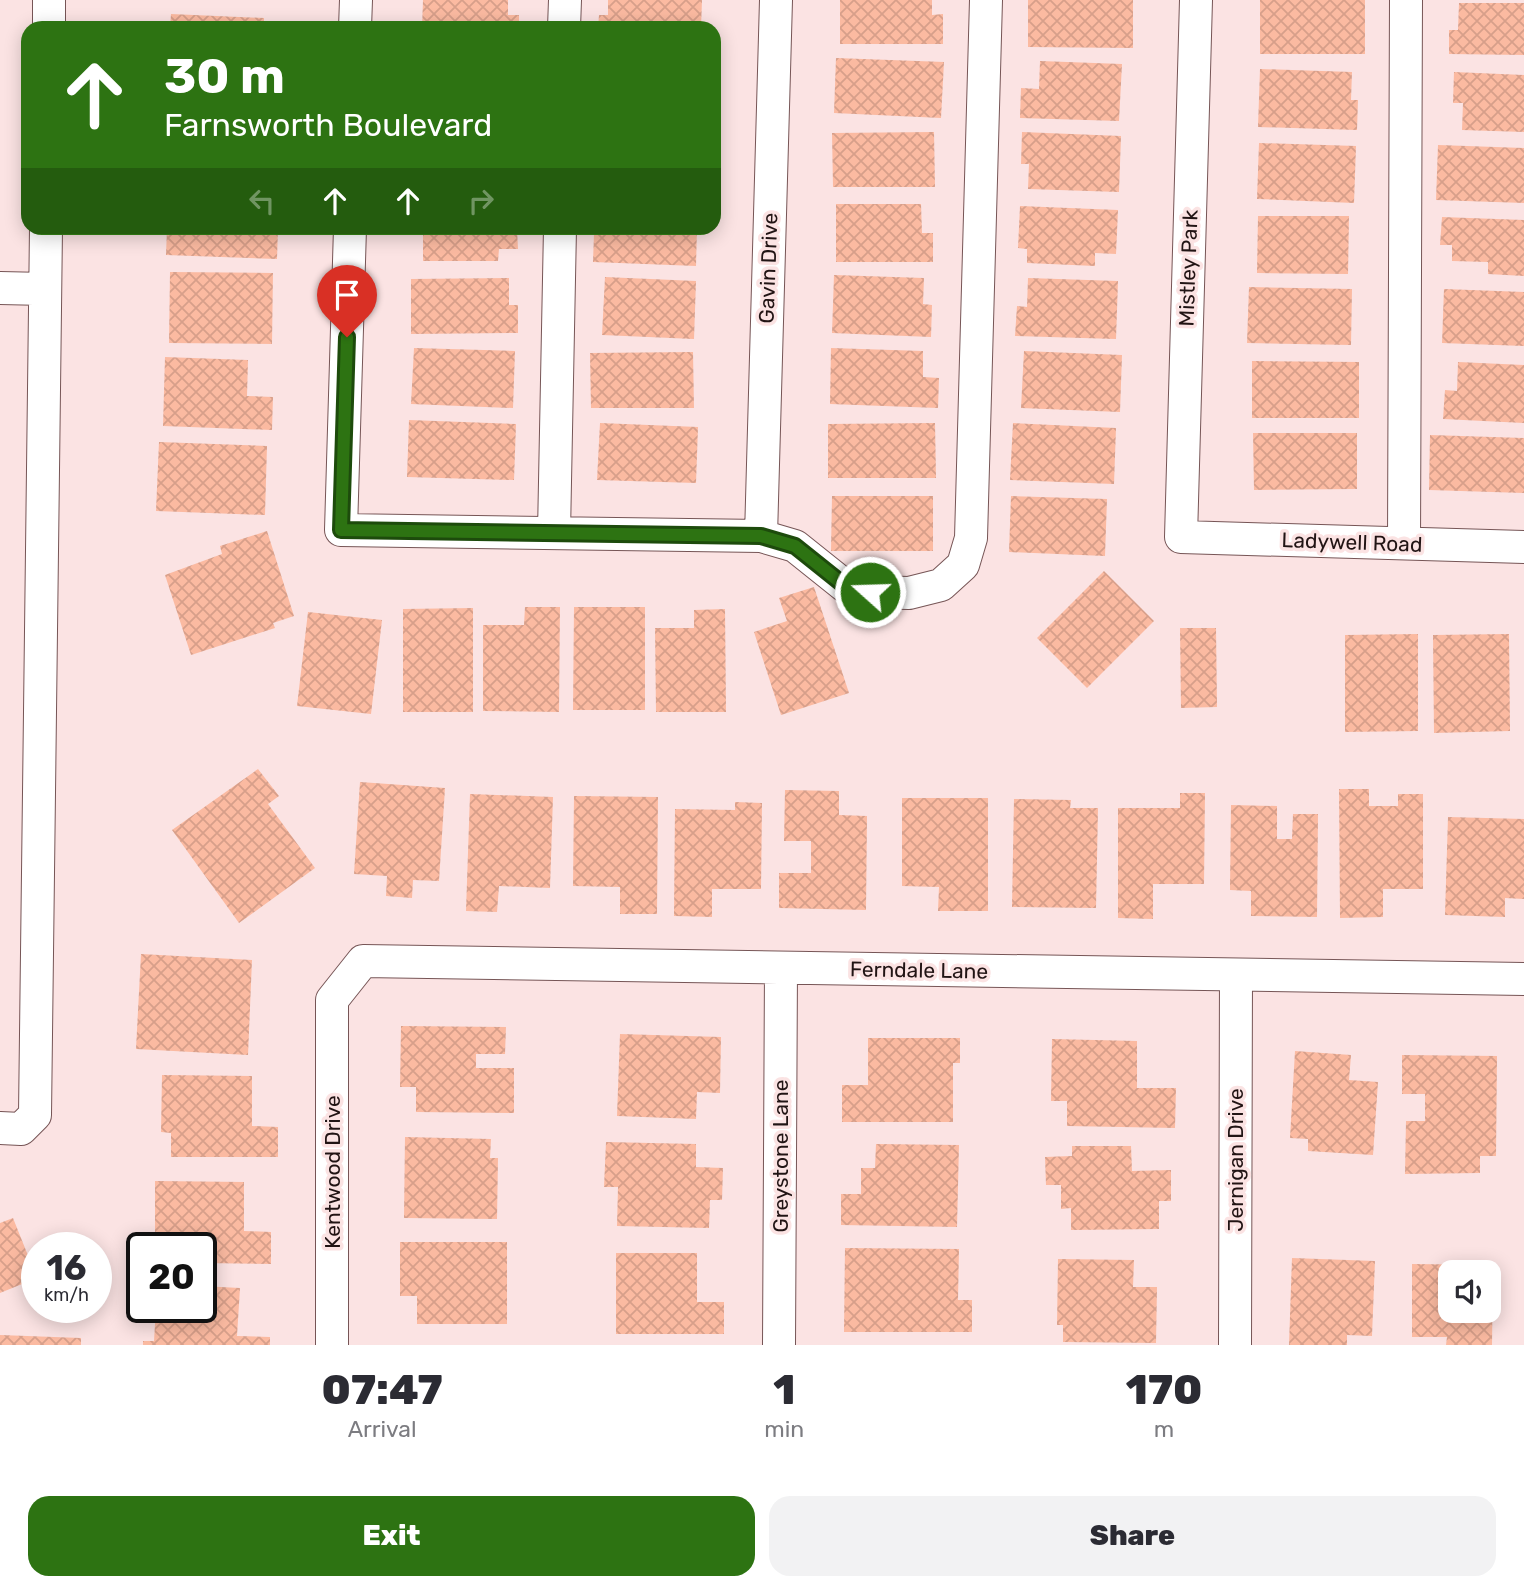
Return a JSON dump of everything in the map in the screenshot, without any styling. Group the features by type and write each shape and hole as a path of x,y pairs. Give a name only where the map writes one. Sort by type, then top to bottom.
{"street":[{"path":"49,0 49,21"},
{"path":"355,21 356,0"},
{"path":"564,21 565,0"},
{"name":"Gavin Drive","path":"761,536 776,0"},
{"path":"350,235 341,530 761,536 795,546 845,586 870,592 909,593 941,585 963,565 971,538 986,0"},
{"name":"Mistley Park","path":"1181,537 1196,0"},
{"path":"1404,543 1406,0"},
{"path":"0,1128 21,1129 35,1115 46,235"},
{"path":"554,533 560,235"},
{"path":"0,288 45,289"},
{"name":"Ladywell Road","path":"1181,537 1524,547"},
{"name":"Ferndale Lane","path":"332,1000 363,961 1524,979"},
{"name":"Greystone Lane","path":"779,1345 781,968"},
{"name":"Jernigan Drive","path":"1235,1345 1236,975"},
{"name":"Kentwood Drive","path":"332,1000 332,1345"}],"building":[{"path":"423,0 508,0 508,15 519,15 519,21 422,21"},
{"path":"608,0 702,0 701,21 599,21 599,15 608,15"},
{"path":"840,0 932,0 932,15 943,14 943,44 840,44"},
{"path":"1028,0 1133,0 1133,48 1028,47"},
{"path":"1260,0 1365,0 1365,54 1260,54"},
{"path":"1459,3 1524,3 1524,55 1449,54 1449,30 1458,30"},
{"path":"171,14 264,18 264,21 170,21"},
{"path":"836,58 944,62 941,118 834,113"},
{"path":"1040,61 1122,64 1119,121 1020,118 1021,88 1039,89"},
{"path":"1260,69 1352,72 1351,100 1358,100 1357,130 1258,127"},
{"path":"1454,72 1524,75 1524,132 1462,130 1463,103 1453,103"},
{"path":"934,132 935,187 833,187 832,133"},
{"path":"1022,132 1121,136 1119,192 1028,189 1029,164 1021,164"},
{"path":"1259,143 1356,146 1354,203 1257,199"},
{"path":"1438,145 1524,148 1524,203 1436,200"},
{"path":"836,204 921,204 922,233 933,233 933,262 836,262"},
{"path":"1020,206 1118,210 1116,254 1095,253 1095,266 1027,263 1027,249 1018,248"},
{"path":"1258,216 1349,216 1348,274 1257,273"},
{"path":"1442,217 1524,220 1524,276 1488,274 1488,262 1452,261 1452,245 1440,245"},
{"path":"167,235 278,235 277,259 166,255"},
{"path":"423,235 517,235 518,249 499,249 498,261 423,261"},
{"path":"594,235 697,235 696,266 593,262"},
{"path":"170,272 273,273 272,344 169,343"},
{"path":"834,275 924,278 923,304 932,305 931,337 832,333"},
{"path":"605,277 696,281 694,339 602,335"},
{"path":"509,278 509,305 518,305 518,333 411,334 411,279"},
{"path":"1028,278 1118,281 1116,339 1015,336 1017,306 1027,307"},
{"path":"1249,287 1352,289 1351,345 1247,343"},
{"path":"1444,289 1524,292 1524,346 1442,343"},
{"path":"414,348 515,351 513,408 411,404"},
{"path":"831,348 923,351 923,377 939,378 938,408 830,404"},
{"path":"1024,351 1122,355 1120,412 1021,408"},
{"path":"693,352 694,408 591,408 590,353"},
{"path":"165,357 248,360 247,396 273,397 272,430 163,426"},
{"path":"1252,361 1359,362 1359,418 1252,418"},
{"path":"1458,362 1524,365 1524,423 1443,419 1445,390 1457,391"},
{"path":"409,420 516,424 514,480 407,477"},
{"path":"600,423 698,427 696,483 597,480"},
{"path":"935,423 936,478 828,478 828,424"},
{"path":"1013,423 1116,428 1114,484 1010,480"},
{"path":"1253,433 1357,433 1357,489 1254,490"},
{"path":"1430,435 1524,438 1524,493 1429,490"},
{"path":"159,442 267,446 265,515 156,511"},
{"path":"832,496 933,496 933,551 831,551"},
{"path":"1011,496 1107,499 1105,556 1009,552"},
{"path":"267,531 294,616 273,623 275,628 191,655 165,575 222,554 220,546"},
{"path":"1104,571 1154,621 1087,688 1037,638"},
{"path":"814,587 849,693 781,715 754,632 787,621 779,598"},
{"path":"525,607 560,607 559,712 483,711 483,625 524,625"},
{"path":"574,607 645,607 645,710 573,710"},
{"path":"473,608 473,712 403,712 403,609"},
{"path":"725,609 726,712 656,712 655,628 694,628 694,610"},
{"path":"308,612 382,620 371,714 297,706"},
{"path":"1180,628 1216,628 1217,707 1181,708"},
{"path":"1418,634 1418,731 1345,732 1345,635"},
{"path":"1509,634 1510,731 1434,733 1433,635"},
{"path":"258,769 279,796 268,804 315,868 239,923 172,830"},
{"path":"360,782 445,788 439,881 413,880 412,898 386,896 387,876 354,874"},
{"path":"1339,789 1369,789 1369,806 1398,806 1398,794 1423,794 1423,889 1383,889 1383,917 1340,918"},
{"path":"785,790 839,791 839,815 867,816 866,910 779,908 779,873 811,873 811,841 784,841"},
{"path":"1180,793 1205,793 1204,884 1153,884 1153,919 1118,918 1118,808 1180,808"},
{"path":"470,794 553,797 550,888 499,886 497,912 466,911"},
{"path":"574,796 658,797 657,914 620,914 620,887 573,886"},
{"path":"902,798 988,798 988,911 938,911 939,887 902,886"},
{"path":"1014,799 1071,800 1070,808 1098,808 1096,908 1012,907"},
{"path":"735,802 762,803 761,889 712,889 712,917 674,916 675,809 735,810"},
{"path":"1231,805 1277,806 1277,839 1292,839 1293,814 1318,814 1317,917 1251,916 1251,891 1230,890"},
{"path":"1448,817 1524,819 1524,899 1505,898 1505,917 1445,915"},
{"path":"141,954 252,960 248,1055 136,1049"},
{"path":"401,1026 506,1027 505,1054 476,1054 476,1068 514,1068 514,1113 416,1112 416,1087 400,1087"},
{"path":"620,1034 721,1037 720,1093 697,1092 696,1119 617,1116"},
{"path":"868,1038 960,1038 960,1063 953,1063 953,1122 842,1122 842,1085 868,1085"},
{"path":"1052,1039 1137,1041 1137,1088 1176,1088 1175,1128 1067,1126 1067,1101 1051,1101"},
{"path":"1295,1051 1351,1055 1349,1080 1378,1082 1373,1155 1308,1151 1308,1139 1290,1138"},
{"path":"1402,1055 1497,1056 1496,1156 1480,1156 1480,1173 1405,1174 1406,1121 1425,1121 1425,1094 1402,1094"},
{"path":"162,1075 252,1076 252,1126 278,1127 278,1157 171,1157 171,1133 161,1132"},
{"path":"405,1137 491,1139 490,1158 498,1158 497,1219 404,1218"},
{"path":"606,1142 696,1144 696,1167 723,1168 722,1200 710,1200 709,1228 617,1226 618,1187 604,1187"},
{"path":"876,1144 959,1145 957,1227 841,1225 841,1194 861,1194 861,1168 875,1168"},
{"path":"1072,1146 1131,1146 1132,1171 1171,1170 1171,1201 1159,1201 1159,1229 1071,1230 1071,1208 1061,1209 1061,1185 1046,1185 1045,1157 1072,1156"},
{"path":"155,1181 244,1182 244,1231 271,1232 271,1264 217,1263 217,1232 155,1232"},
{"path":"13,1218 21,1238 21,1284 0,1293 0,1223"},
{"path":"400,1242 507,1242 507,1324 417,1324 417,1296 400,1296"},
{"path":"845,1248 959,1249 958,1300 972,1300 972,1332 844,1332"},
{"path":"616,1253 697,1253 697,1302 724,1302 724,1334 616,1334"},
{"path":"1292,1258 1375,1261 1372,1336 1347,1335 1347,1345 1289,1345"},
{"path":"1058,1259 1134,1260 1133,1287 1157,1287 1156,1343 1063,1342 1063,1325 1057,1325"},
{"path":"1412,1264 1438,1264 1438,1323 1492,1323 1492,1345 1446,1345 1447,1337 1412,1337"},
{"path":"217,1287 240,1288 237,1336 270,1337 270,1345 143,1345 143,1341 154,1341 155,1323 217,1323"},
{"path":"0,1335 81,1338 81,1345 0,1345"}],"route":[{"path":"347,337 341,530 761,536 795,546 845,586 870,592"}]}
